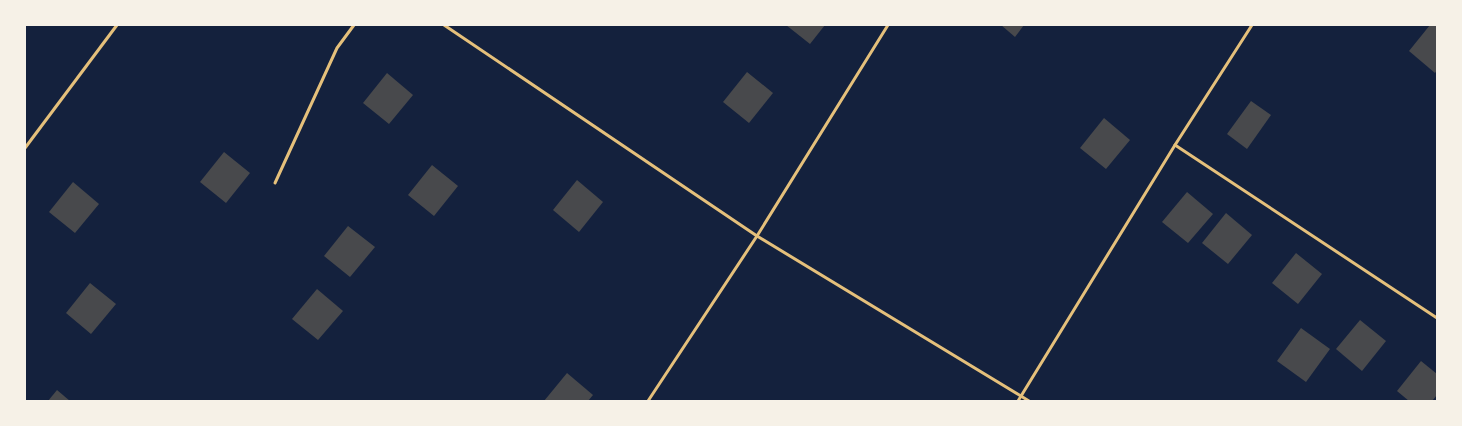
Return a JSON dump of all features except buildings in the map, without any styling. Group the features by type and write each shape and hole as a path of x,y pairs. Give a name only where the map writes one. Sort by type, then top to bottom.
{"lane":[{"path":"25,148 117,25"},
{"path":"275,183 337,48 354,25"},
{"path":"444,25 757,236 1029,401"},
{"path":"648,401 757,236 888,25"},
{"path":"1018,401 1175,145 1252,25"},
{"path":"1175,145 1437,318"}]}
